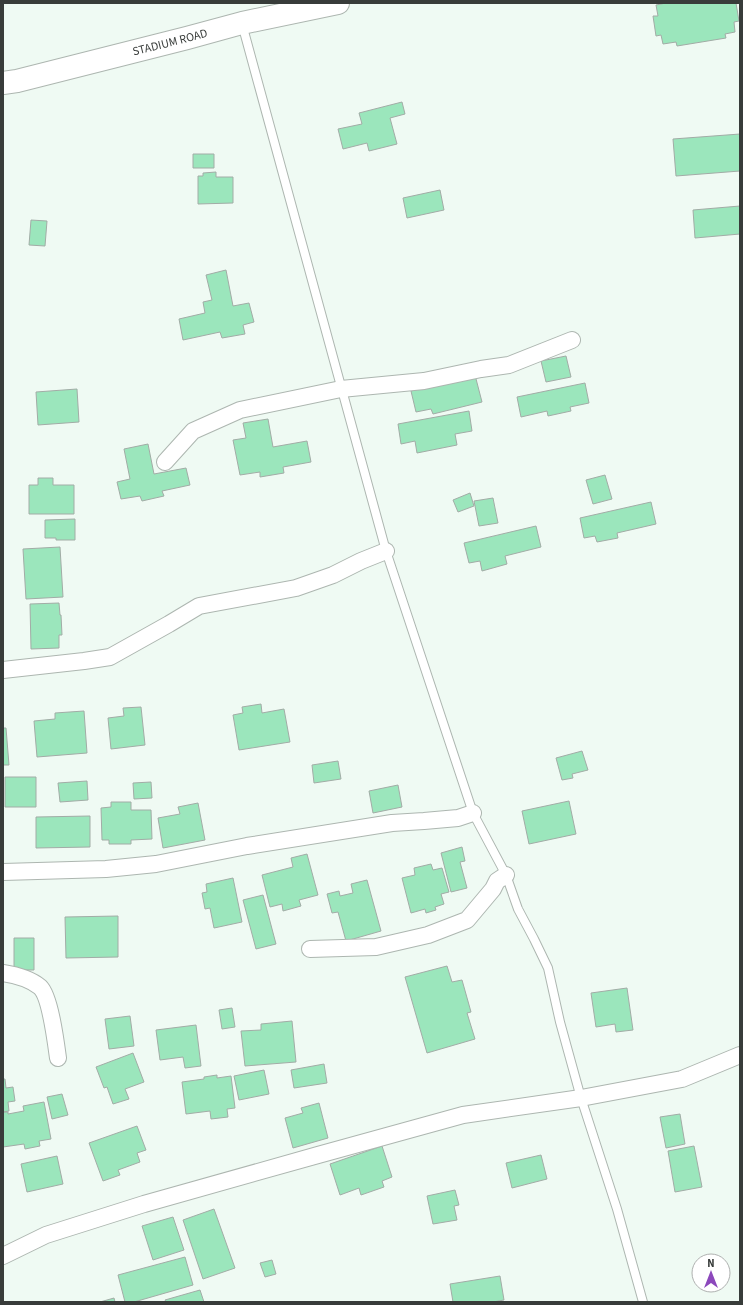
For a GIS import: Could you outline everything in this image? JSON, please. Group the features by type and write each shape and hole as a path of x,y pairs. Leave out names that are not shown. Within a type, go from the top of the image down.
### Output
{"main road":[{"name":"STADIUM ROAD","path":"3,83 17,81 242,23 338,3"}],"street":[{"path":"165,462 193,432 240,410 341,389 424,381 481,369 509,365 572,340"},
{"path":"3,670 110,657 199,606 296,588 333,575 361,561 386,551"},
{"path":"3,872 106,868 156,864 246,846 392,823 458,818 474,813"},
{"path":"310,949 376,947 428,935 466,920 493,889 497,881 506,875"},
{"path":"3,973 22,976 41,988 50,1006 58,1058"},
{"path":"3,1256 46,1235 144,1204 463,1115 581,1098 682,1079 740,1055"}],"lane":[{"path":"242,23 386,551 474,813 506,875 518,909 548,968 560,1022 581,1098 618,1209 643,1302"}],"building":[{"path":"666,3 736,3 739,21 734,22 735,32 725,34 726,38 677,46 676,42 663,44 661,35 656,36 653,16 658,16 656,5"},
{"path":"402,102 405,114 390,118 397,144 369,151 367,143 343,149 338,129 362,124 359,113"},
{"path":"740,134 740,171 676,176 673,139"},
{"path":"193,154 214,154 214,168 193,168"},
{"path":"216,172 216,177 233,177 233,203 198,204 198,176 203,176 203,173"},
{"path":"440,190 444,210 407,218 403,198"},
{"path":"740,206 740,234 695,238 693,210"},
{"path":"31,220 47,221 45,246 29,245"},
{"path":"226,270 233,306 249,303 254,322 243,325 245,334 222,338 220,332 183,340 179,319 205,313 203,302 212,300 206,275"},
{"path":"566,356 571,377 546,382 541,361"},
{"path":"475,375 482,402 433,414 431,409 416,412 411,391"},
{"path":"585,383 589,403 570,407 571,411 548,416 547,411 521,417 517,397"},
{"path":"77,389 79,422 38,425 36,392"},
{"path":"469,411 472,431 455,434 457,445 417,453 415,441 401,444 398,424"},
{"path":"268,419 273,447 307,441 311,462 283,467 284,473 260,477 260,472 240,475 233,440 246,438 243,423"},
{"path":"148,444 154,474 186,468 190,485 162,491 164,496 142,501 140,496 121,499 117,482 130,479 124,449"},
{"path":"605,475 612,499 593,504 586,480"},
{"path":"38,478 53,478 53,485 74,485 74,514 29,514 29,485 38,485"},
{"path":"470,493 474,506 458,512 453,500"},
{"path":"493,498 498,523 479,526 474,501"},
{"path":"651,502 656,524 617,533 618,538 597,542 595,536 584,538 580,518"},
{"path":"75,519 75,540 56,540 56,538 45,538 45,520"},
{"path":"536,526 541,547 505,556 507,564 482,571 480,561 469,563 464,543"},
{"path":"60,547 63,597 26,599 23,549"},
{"path":"59,603 62,635 59,635 59,648 31,649 30,604"},
{"path":"261,704 262,713 284,709 290,742 239,750 233,715 243,713 242,707"},
{"path":"141,707 145,745 111,749 108,718 124,716 123,708"},
{"path":"84,711 87,753 37,757 34,721 55,719 55,713"},
{"path":"3,728 6,728 9,765 3,765"},
{"path":"582,751 588,770 572,774 573,778 562,780 556,758"},
{"path":"338,761 341,779 314,783 312,765"},
{"path":"5,777 36,777 36,807 5,807"},
{"path":"87,781 88,800 60,802 58,783"},
{"path":"151,782 152,798 134,799 133,783"},
{"path":"398,785 402,807 373,813 369,791"},
{"path":"569,801 576,834 529,844 522,811"},
{"path":"111,802 131,802 131,810 151,810 152,839 131,840 131,844 109,844 109,840 102,840 101,808 111,807"},
{"path":"198,803 205,840 163,848 158,818 180,814 178,807"},
{"path":"90,816 90,847 36,848 36,817"},
{"path":"462,847 465,861 460,862 467,888 451,892 441,853"},
{"path":"307,854 318,895 299,900 301,906 283,911 282,904 270,907 262,875 293,867 291,858"},
{"path":"431,864 433,870 442,868 449,892 441,894 444,904 435,907 436,910 426,913 425,909 411,913 402,878 415,875 414,868"},
{"path":"233,878 242,922 214,928 210,908 205,909 202,893 207,892 206,884"},
{"path":"367,880 381,931 346,941 338,912 332,913 327,894 339,891 340,896 353,893 351,884"},
{"path":"263,895 276,944 256,949 243,900"},
{"path":"118,916 118,957 66,958 65,917"},
{"path":"14,938 34,938 34,970 14,970"},
{"path":"447,966 452,982 462,980 471,1012 467,1013 475,1039 427,1053 405,977"},
{"path":"627,988 633,1030 616,1032 615,1024 596,1027 591,993"},
{"path":"232,1008 235,1027 222,1029 219,1010"},
{"path":"130,1016 134,1046 109,1049 105,1019"},
{"path":"292,1021 296,1062 245,1066 241,1031 261,1030 261,1024"},
{"path":"196,1025 201,1066 185,1068 183,1057 160,1060 156,1030"},
{"path":"133,1053 144,1082 125,1089 129,1099 113,1104 107,1087 104,1088 96,1067"},
{"path":"324,1064 327,1083 294,1088 291,1070"},
{"path":"264,1070 269,1094 239,1100 234,1076"},
{"path":"217,1075 217,1078 231,1076 235,1108 227,1109 228,1117 211,1119 210,1111 186,1114 182,1082 204,1079 204,1077"},
{"path":"3,1079 5,1079 6,1088 13,1087 15,1101 8,1102 9,1111 3,1112"},
{"path":"62,1094 68,1115 52,1119 47,1097"},
{"path":"44,1102 51,1139 39,1141 40,1146 25,1149 24,1144 3,1147 3,1112 8,1112 8,1114 24,1111 23,1106"},
{"path":"319,1103 328,1138 293,1148 285,1118 303,1113 301,1108"},
{"path":"680,1114 685,1144 666,1148 660,1117"},
{"path":"137,1126 146,1150 137,1153 140,1162 118,1170 120,1175 103,1181 89,1143"},
{"path":"382,1146 392,1177 382,1181 384,1187 361,1195 359,1188 340,1195 330,1164"},
{"path":"694,1146 702,1187 675,1192 668,1151"},
{"path":"541,1155 547,1179 512,1188 506,1163"},
{"path":"57,1156 63,1184 27,1192 21,1164"},
{"path":"455,1190 459,1205 454,1206 457,1220 433,1224 427,1196"},
{"path":"214,1209 235,1268 203,1279 183,1220"},
{"path":"173,1217 184,1250 153,1260 142,1226"},
{"path":"185,1257 193,1285 134,1302 125,1302 118,1275"},
{"path":"272,1260 276,1274 265,1277 260,1263"},
{"path":"500,1276 504,1300 493,1302 453,1302 450,1284"},
{"path":"200,1290 204,1302 166,1302 165,1300"},
{"path":"114,1298 115,1302 100,1302"}]}
